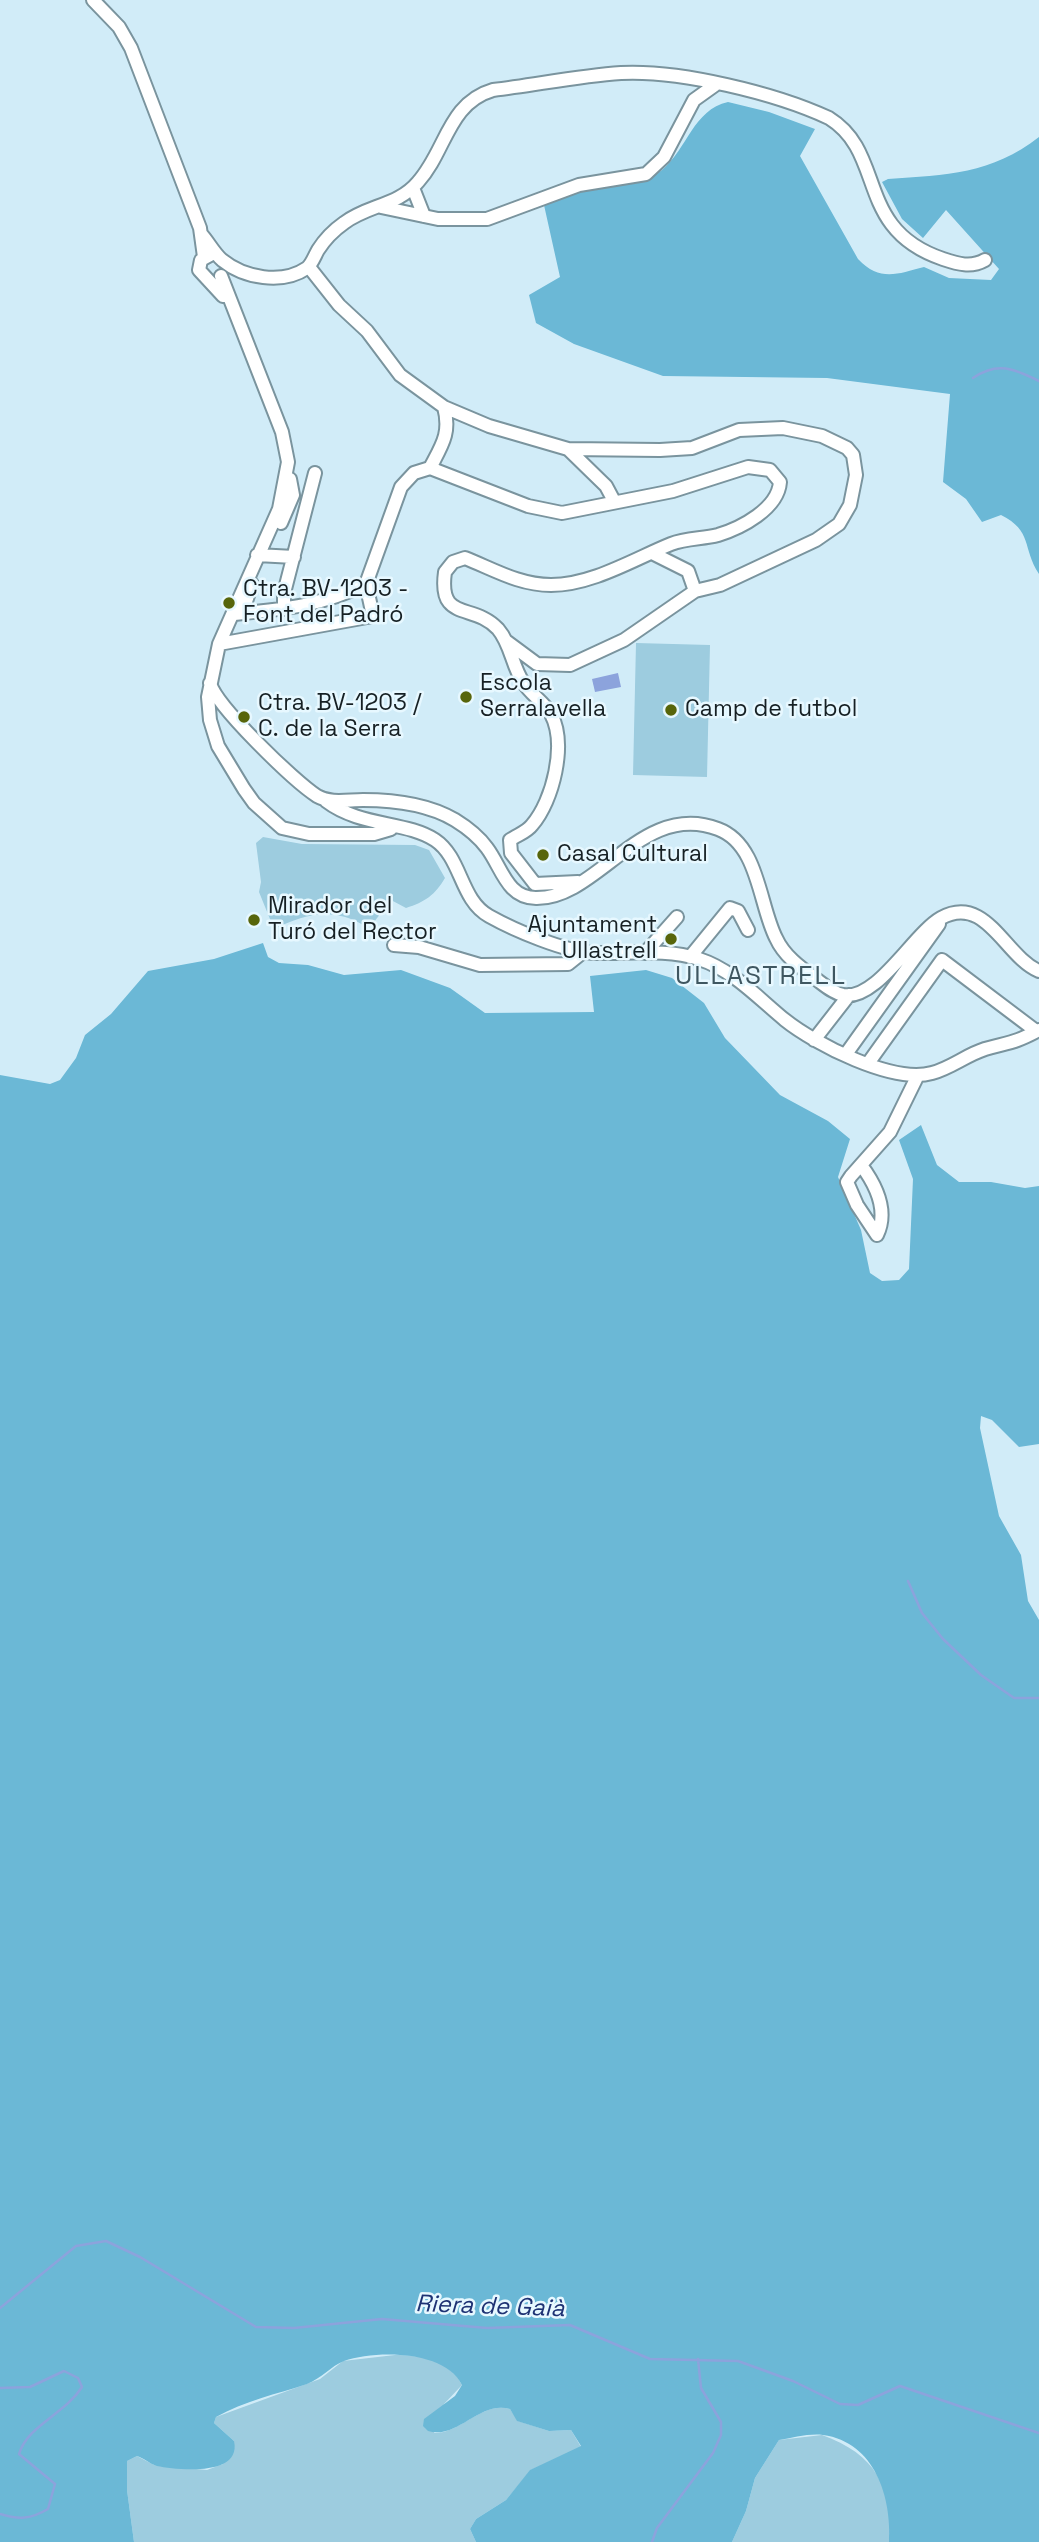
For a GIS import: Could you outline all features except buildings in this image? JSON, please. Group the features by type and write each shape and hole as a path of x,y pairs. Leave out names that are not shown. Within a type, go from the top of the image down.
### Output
{"street":[{"path":"93,0 119,27 131,48 202,235 282,432 287,449 288,474 293,482 293,495 219,644 210,683 210,720 218,746 254,803 282,828 309,834 358,835 384,833 395,828"},
{"path":"216,267 274,278 309,267 327,238 343,223 381,207 413,188 462,108 483,93 623,73 681,78 767,96 834,121 853,143 886,218 897,234 922,251 958,264 977,264 985,260"},
{"path":"681,78 694,100"},
{"path":"381,207 438,219 487,219 579,185 646,174 664,157 694,100 715,85"},
{"path":"413,188 424,216"},
{"path":"219,644 373,616 366,584 401,487 414,473 429,468 528,506 555,513 673,491 748,467 764,467 777,478 779,488 775,499 746,522 719,534 675,543 582,580 552,585 519,580 458,558 445,572 447,603 487,618 506,641 537,664 570,665 624,640 695,592 720,585 797,549 839,524 850,505 855,487 856,466 851,452 822,436 783,428 739,430 680,450 568,449 489,426 444,407 400,375 367,331 339,305 309,267"},
{"path":"429,468 448,431 444,407"},
{"path":"568,449 606,486 614,501"},
{"path":"284,609 284,593 315,473"},
{"path":"652,553 688,571 695,592"},
{"path":"262,555 294,557"},
{"path":"236,614 284,609 335,599 366,584"},
{"path":"506,641 522,682 550,713 557,740 552,785 530,828 510,840 511,853 535,884 578,882"},
{"path":"210,683 218,699 305,787 341,811 423,834 442,847 481,910 524,931 583,952 690,957 735,978 814,1040 869,1062 918,1075 942,1069 986,1049 1018,1042 1038,1029 942,960 869,1062"},
{"path":"325,801 387,801 416,805 447,815 481,842 511,889 524,896 550,896 578,882 657,832 698,825 720,830 732,837 749,861 772,929 783,949 801,969 822,984 835,992 849,995"},
{"path":"690,957 730,908 738,911 748,929"},
{"path":"814,1040 849,995 872,985 920,933 944,917 959,912 976,916 999,933 1022,960 1039,971"},
{"path":"645,953 677,916"},
{"path":"846,1054 944,917"},
{"path":"394,945 419,947 480,965 568,964 583,952"},
{"path":"861,1165 879,1196 881,1218 877,1235 853,1197 848,1182 861,1165 890,1132 918,1075"}],"shaded area":[{"path":"728,102 769,112 815,129 800,156 858,259 874,271 889,274 924,267 949,278 991,280 999,269 946,210 923,238 902,219 882,182 888,179 949,174 986,165 1004,159 1039,137 1039,574 1018,527 1001,515 982,522 966,499 943,482 950,394 827,378 663,376 574,344 536,323 529,295 560,277 544,205 569,194 653,176 671,161 707,113"},
{"name":"Camp de futbol","path":"636,643 710,645 707,777 633,775"},
{"path":"618,673 621,687 595,692 592,679"},
{"path":"263,837 302,844 415,845 429,850 445,878 433,893 413,906 406,908 391,900 374,922 363,925 352,919 330,914 308,916 274,929 259,892 261,882 256,843"},
{"path":"263,943 268,957 279,963 308,965 344,975 401,970 450,988 485,1013 594,1012 590,976 646,970 672,978 704,1003 725,1038 780,1095 828,1121 850,1139 838,1177 861,1230 870,1273 882,1281 899,1280 909,1269 913,1179 899,1140 921,1125 937,1165 959,1182 991,1182 1025,1188 1039,1186 1039,1444 1019,1447 992,1420 981,1416 980,1428 999,1516 1021,1555 1028,1601 1039,1620 1039,2542 889,2542 883,2491 868,2460 856,2448 841,2440 823,2435 807,2435 779,2440 755,2478 746,2511 732,2542 476,2542 470,2529 476,2519 506,2500 530,2470 581,2446 571,2430 549,2431 517,2421 510,2409 489,2410 449,2430 428,2431 423,2426 424,2419 455,2396 462,2385 453,2373 426,2359 374,2355 344,2361 307,2384 249,2402 216,2417 214,2423 234,2441 234,2453 228,2461 218,2466 166,2468 137,2456 127,2461 127,2490 134,2542 0,2542 0,1075 50,1084 60,1080 76,1058 85,1035 111,1014 148,971 214,959"},
{"path":"395,2355 424,2358 442,2365 457,2377 462,2385 444,2404 434,2433 453,2429 481,2413 500,2408 510,2409 518,2421 549,2431 571,2430 581,2447 531,2470 506,2500 476,2519 470,2529 476,2542 134,2542 127,2490 127,2461 137,2456 154,2465 207,2470 223,2464 234,2441 214,2423 216,2417 320,2379 343,2361"},
{"path":"822,2435 855,2452 868,2462 877,2475 888,2504 889,2542 732,2542 746,2511 755,2478 779,2440"}],"waterway":[{"path":"973,378 998,368 1022,373 1039,381"},
{"path":"908,1581 922,1613 943,1639 981,1675 1014,1698 1039,1698"},
{"name":"Riera de Gaià","path":"0,2308 76,2246 106,2241 140,2257 256,2327 294,2328 382,2319 487,2328 570,2325 650,2359 738,2361 793,2381 840,2404 858,2405 900,2386 1039,2433"},
{"path":"652,2542 657,2528 713,2453 721,2435 721,2422 701,2388 698,2359"},
{"path":"0,2388 30,2387 64,2371 78,2378 82,2387 66,2405 30,2435 19,2454 55,2484 48,2509 25,2518 0,2514"}],"place":[{"name":"Ctra. BV-1203 - Font del Padró","path":"229,603"},
{"name":"Escola Serralavella","path":"466,697"},
{"name":"Camp de futbol","path":"671,710"},
{"name":"Ctra. BV-1203 / C. de la Serra","path":"244,717"},
{"name":"Casal Cultural","path":"543,855"},
{"name":"Mirador del Turó del Rector","path":"254,920"},
{"name":"Ajuntament Ullastrell","path":"671,939"}],"district":[{"name":"ULLASTRELL","path":"761,977"}]}
